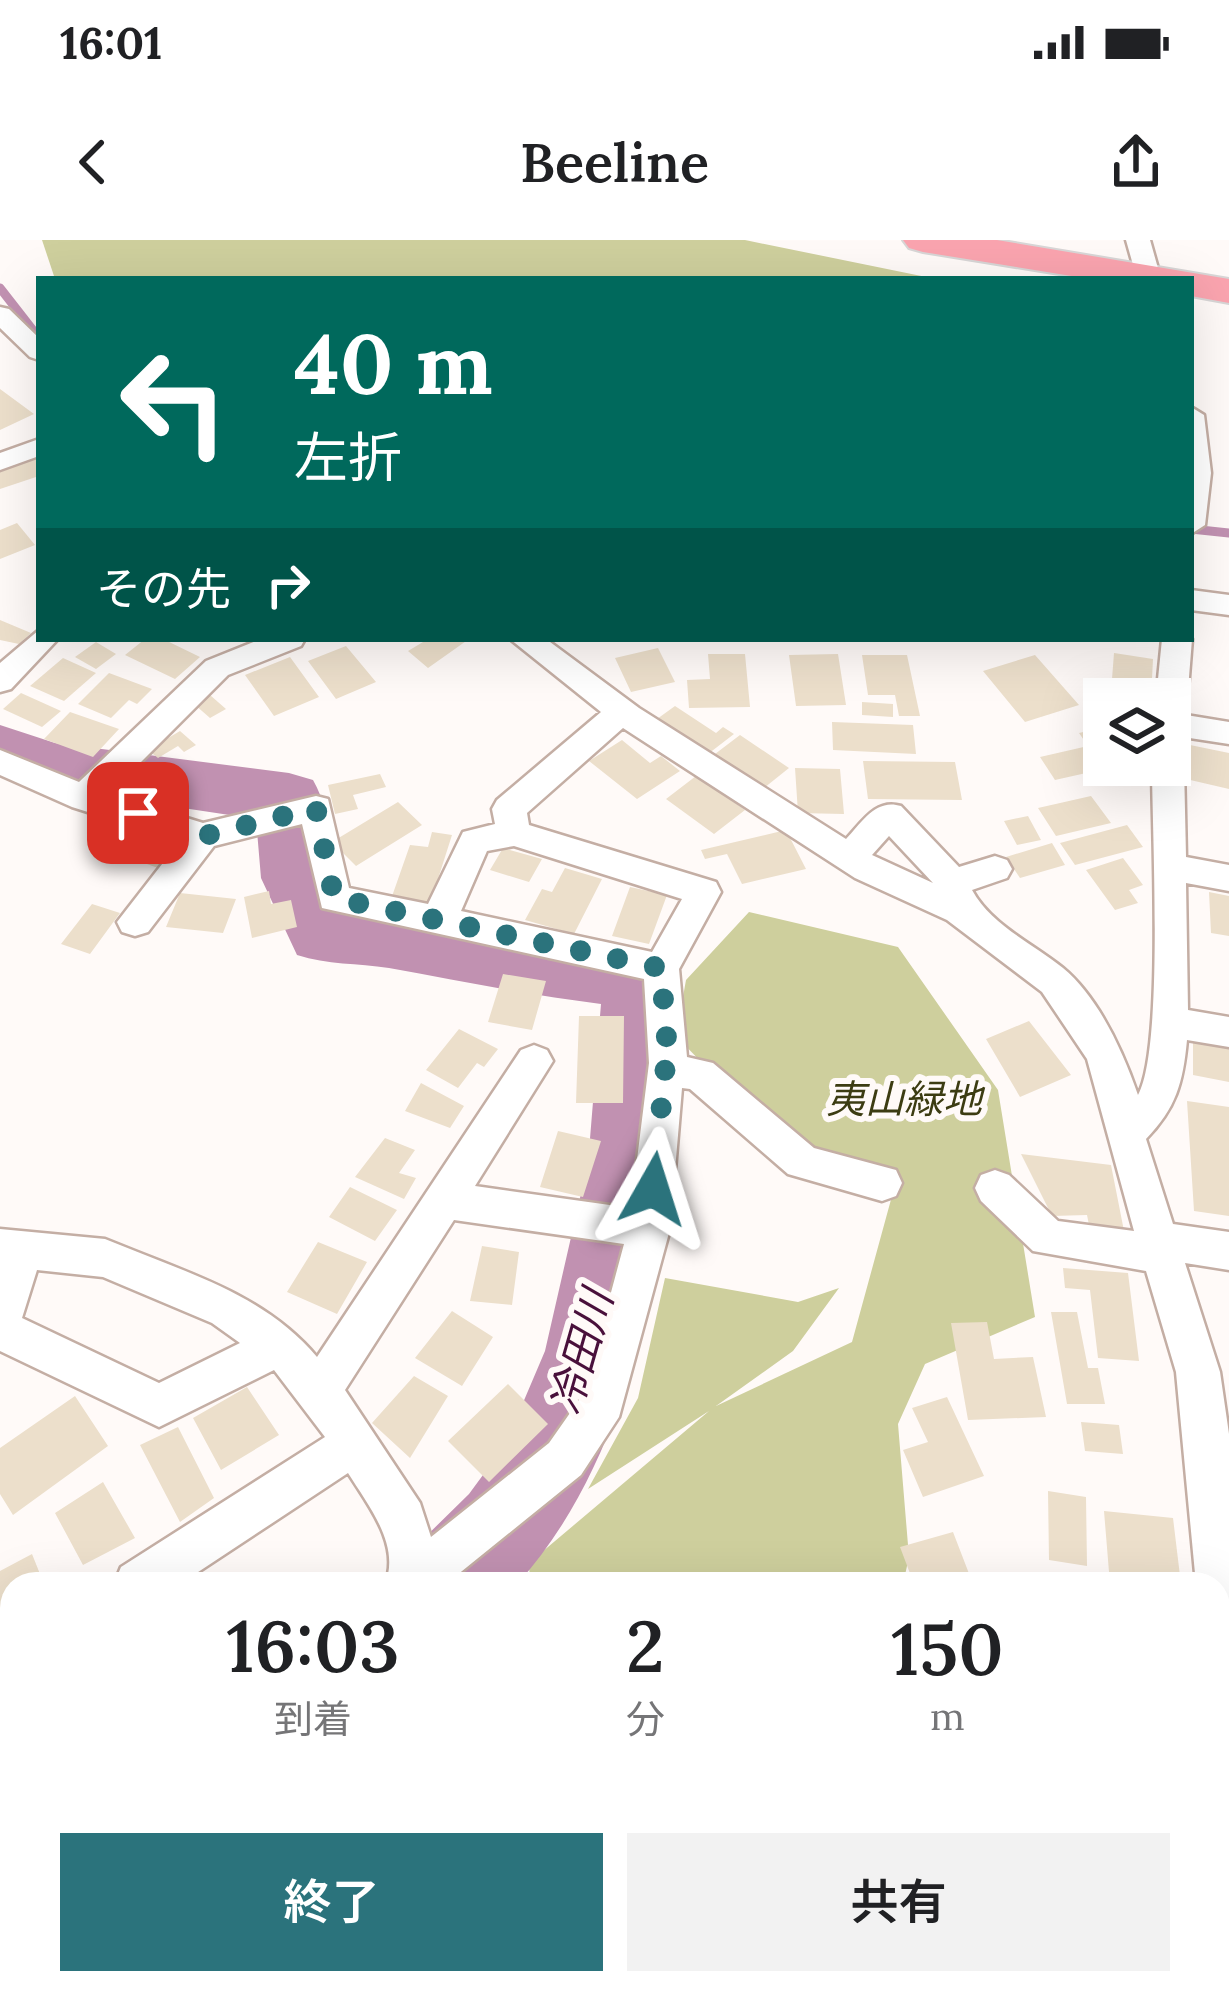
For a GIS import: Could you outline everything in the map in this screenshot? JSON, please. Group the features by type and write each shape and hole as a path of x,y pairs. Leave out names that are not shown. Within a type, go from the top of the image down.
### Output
{"highway":[{"path":"923,240 1150,268"},
{"path":"1194,285 1229,291"}],"street":[{"path":"0,314 36,349"},
{"path":"0,462 36,448"},
{"path":"1194,459 1194,503"},
{"path":"1196,489 1229,491"},
{"path":"1194,600 1229,605"},
{"path":"0,681 41,642"},
{"path":"84,797 217,668 282,642"},
{"path":"529,642 622,711 849,857 970,919 1055,982 1104,1054 1198,1372 1218,1572"},
{"path":"1174,678 1178,642"},
{"path":"514,833 509,809 622,711"},
{"path":"1191,727 1229,733"},
{"path":"0,762 84,797 203,836 316,808 334,898 661,968"},
{"path":"1125,1135 1156,1102 1164,1082 1170,1022 1168,786"},
{"path":"849,857 889,814 951,884 970,919"},
{"path":"439,920 475,842 514,833 704,892 661,968 669,1070"},
{"path":"135,922 203,836"},
{"path":"1169,867 1229,878"},
{"path":"951,884 995,868"},
{"path":"1170,1022 1229,1031"},
{"path":"319,1392 534,1060"},
{"path":"426,1572 565,1459 603,1402 649,1228 665,1070 699,1074 802,1162 883,1183"},
{"path":"995,1188 1048,1238 1229,1251"},
{"path":"443,1200 649,1228"},
{"path":"280,1345 159,1406 0,1325 12,1249 105,1258 227,1309 280,1345 319,1392 404,1520 412,1572"},
{"path":"157,1572 355,1444"}],"green space":[{"path":"42,240 745,240 921,276 54,276"},
{"name":"夷山緑地","path":"749,912 898,947 998,1090 1035,1317 925,1364 898,1424 909,1557 906,1572 529,1572 529,1563 709,1411 588,1489 638,1398 665,1278 798,1302 839,1288 793,1351 716,1406 852,1342 898,1174 807,1150 706,1067 676,1036 686,980"}],"building":[{"path":"0,389 34,414 0,430"},
{"path":"36,455 36,477 0,489 0,468"},
{"path":"17,523 35,545 0,559 0,530"},
{"path":"0,620 31,633 19,644 0,640"},
{"path":"96,642 116,654 96,669 75,657"},
{"path":"141,642 169,642 200,657 175,679 125,655"},
{"path":"423,642 465,642 428,668 408,651"},
{"path":"346,646 376,682 336,699 308,661"},
{"path":"658,648 675,682 631,692 615,658"},
{"path":"1114,653 1153,659 1152,678 1112,678"},
{"path":"708,654 745,654 750,707 689,708 687,680 710,679"},
{"path":"838,654 846,705 796,706 789,655"},
{"path":"862,655 907,655 920,716 899,716 895,695 868,695"},
{"path":"1035,655 1079,705 1025,722 983,671"},
{"path":"290,657 319,697 274,716 245,675"},
{"path":"63,658 96,673 64,701 30,686"},
{"path":"109,673 152,689 137,704 129,700 111,718 78,704"},
{"path":"21,693 61,711 42,727 3,709"},
{"path":"210,695 226,709 210,718 194,704"},
{"path":"862,702 893,704 893,717 862,715"},
{"path":"675,706 716,733 723,727 734,734 708,754 657,719"},
{"path":"70,712 119,729 93,757 44,739"},
{"path":"832,722 913,725 916,754 833,750"},
{"path":"180,731 196,745 184,752 178,746 158,758 148,750"},
{"path":"740,735 789,768 764,788 715,754"},
{"path":"622,740 650,763 661,756 680,771 637,799 589,761"},
{"path":"1191,745 1229,753 1229,789 1191,780"},
{"path":"1083,747 1083,774 1055,780 1040,757"},
{"path":"863,761 955,762 962,800 868,799"},
{"path":"795,768 840,769 844,814 798,813"},
{"path":"380,774 386,787 353,795 358,809 335,814 328,785"},
{"path":"696,776 745,810 714,834 666,799"},
{"path":"1091,796 1111,823 1056,836 1038,808"},
{"path":"398,802 422,825 356,866 332,842"},
{"path":"1028,816 1041,840 1017,845 1004,821"},
{"path":"1127,825 1143,847 1075,865 1060,843"},
{"path":"786,830 806,869 742,884 727,854 705,859 701,850"},
{"path":"141,831 177,844 158,868 122,855"},
{"path":"432,832 452,835 429,907 390,902 410,845 428,847"},
{"path":"1052,843 1065,865 1020,878 1006,857"},
{"path":"503,848 542,859 529,882 490,870"},
{"path":"1123,858 1143,885 1129,890 1138,903 1115,910 1086,870"},
{"path":"565,868 602,879 574,934 525,920 542,889 552,892"},
{"path":"630,887 667,895 649,944 612,936"},
{"path":"269,891 271,904 291,900 297,927 252,938 244,897"},
{"path":"1209,892 1229,896 1229,936 1211,933"},
{"path":"180,893 236,899 223,933 166,927"},
{"path":"92,904 120,913 90,954 61,944"},
{"path":"503,974 546,981 532,1030 488,1022"},
{"path":"579,1016 624,1016 623,1103 576,1103"},
{"path":"1029,1021 1071,1075 1020,1097 986,1039"},
{"path":"459,1029 498,1049 484,1067 477,1063 458,1088 426,1070"},
{"path":"1193,1037 1229,1044 1229,1082 1193,1075"},
{"path":"421,1083 464,1106 450,1128 405,1111"},
{"path":"1187,1101 1229,1107 1229,1216 1194,1211"},
{"path":"558,1131 601,1141 583,1197 540,1187"},
{"path":"385,1138 415,1150 399,1173 416,1178 404,1199 355,1177"},
{"path":"1021,1154 1111,1165 1124,1231 1090,1230 1087,1215 1052,1216"},
{"path":"350,1187 397,1210 375,1241 329,1217"},
{"path":"318,1242 367,1262 337,1314 287,1292"},
{"path":"482,1246 519,1252 512,1305 470,1301"},
{"path":"1063,1268 1128,1273 1139,1361 1098,1358 1090,1290 1065,1288"},
{"path":"452,1311 493,1337 462,1386 415,1358"},
{"path":"1051,1312 1077,1312 1088,1368 1098,1368 1105,1404 1067,1404"},
{"path":"987,1322 994,1359 1033,1357 1046,1417 968,1420 951,1323"},
{"path":"414,1376 448,1396 410,1458 372,1423"},
{"path":"508,1384 548,1424 489,1482 448,1441"},
{"path":"247,1387 279,1435 221,1470 193,1418"},
{"path":"75,1396 108,1446 13,1515 0,1494 0,1448"},
{"path":"947,1397 984,1476 923,1497 903,1450 928,1442 912,1408"},
{"path":"1081,1422 1119,1425 1123,1454 1085,1451"},
{"path":"178,1427 214,1498 180,1522 140,1445"},
{"path":"103,1482 135,1538 83,1565 55,1513"},
{"path":"1048,1491 1086,1497 1087,1566 1049,1560"},
{"path":"1104,1511 1173,1518 1180,1572 1109,1572"},
{"path":"953,1532 968,1572 909,1572 900,1547"},
{"path":"32,1554 39,1572 0,1572"}],"waterway":[{"path":"0,288 36,334"},
{"path":"1194,529 1229,533"},
{"name":"冷田川","path":"0,749 48,767 289,798 297,878 323,934 384,938 478,958 640,979 629,1163 590,1351 539,1478 503,1528 460,1572"}],"route":[{"path":"138,813 203,836 316,808 334,898 661,968 669,1070 665,1070 653,1189"}]}
